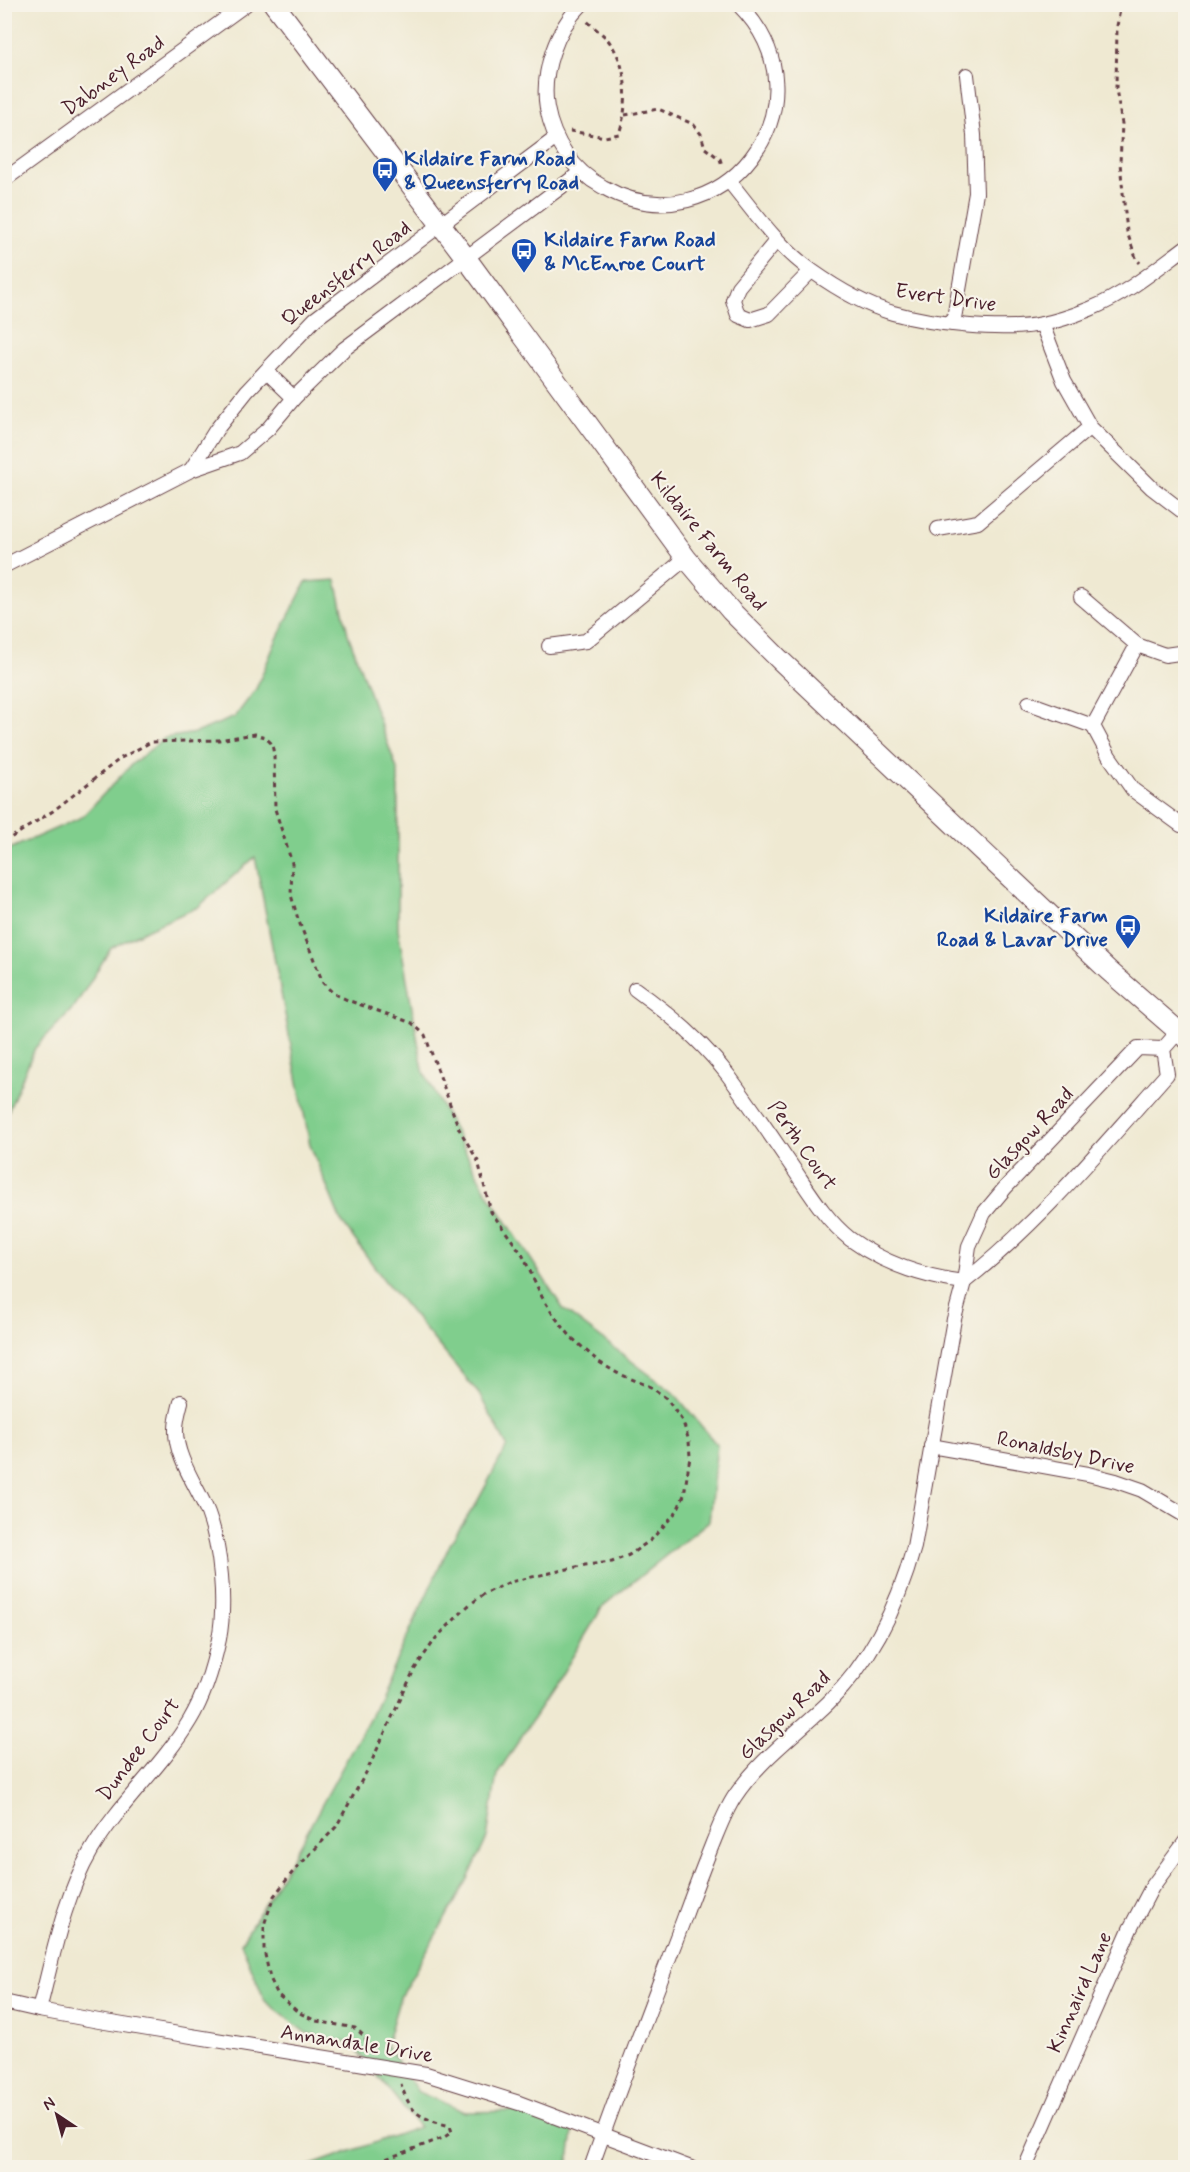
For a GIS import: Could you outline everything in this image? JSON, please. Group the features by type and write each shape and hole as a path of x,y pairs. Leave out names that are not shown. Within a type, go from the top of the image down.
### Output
{"main road":[{"name":"Kildaire Farm Road","path":"274,4 466,258 686,558 731,611 787,668 1109,971 1183,1031"}],"street":[{"name":"Dabney Road","path":"4,180 246,4"},
{"path":"579,7 558,37 550,59 545,97 553,132 581,172 613,193 633,200 653,203 696,197 729,181 754,156 771,121 776,102 777,83 772,59 751,17 738,4"},
{"path":"953,324 976,193 974,135 967,75"},
{"name":"Queensferry Road","path":"191,470 216,430 247,391 315,319 441,225 553,132"},
{"path":"4,566 191,470 240,453 268,429 294,398 344,349 581,172"},
{"name":"Evert Drive","path":"729,181 776,241 811,271 838,288 892,313 953,324 996,327 1042,324 1091,309 1136,285 1185,248"},
{"path":"776,241 738,287 733,300 738,315 750,320 769,314 811,271"},
{"path":"1042,324 1064,381 1090,427 1152,488 1185,514"},
{"path":"266,371 294,398"},
{"path":"938,529 978,522 1090,427"},
{"path":"549,646 586,641 686,558"},
{"path":"1081,597 1137,645 1166,655 1185,652"},
{"path":"1093,726 1137,645"},
{"path":"1029,704 1093,726 1109,756 1133,790 1181,825"},
{"name":"Perth Court","path":"635,989 667,1011 704,1046 727,1074 822,1211 849,1238 869,1252 892,1263 922,1274 964,1282"},
{"path":"964,1282 996,1256 1035,1217 1167,1074 1163,1049 1183,1031"},
{"name":"Glasgow Road","path":"591,2168 700,1875 734,1797 770,1755 844,1687 873,1648 894,1608 914,1547 954,1319 964,1282 969,1246 976,1228 984,1213 1005,1188 1138,1048 1163,1049"},
{"name":"Dundee Court","path":"39,2010 62,1922 90,1853 109,1823 170,1749 190,1720 208,1683 214,1659 219,1636 223,1586 209,1514 177,1439 176,1429 180,1402"},
{"name":"Ronaldsby Drive","path":"931,1446 1116,1481 1142,1491 1185,1516"},
{"name":"Kinnaird Lane","path":"1025,2168 1130,1929 1152,1887 1185,1841"},
{"name":"Annandale Drive","path":"4,2002 39,2010 426,2074 481,2090 691,2168"}],"path":[{"path":"1121,4 1117,26 1116,89 1122,124 1120,163 1127,232 1136,258 1150,274"},
{"path":"553,132 605,137 619,134 625,115 624,75 619,59 607,40 579,7"},
{"path":"625,115 658,109 693,124 701,134 705,148 720,159 729,181"},
{"path":"4,842 53,811 121,758 151,742 219,740 255,734 265,737 272,744 276,809 292,863 291,895 323,984 342,998 412,1023 425,1035 459,1129 478,1161 491,1212 522,1254 542,1297 554,1316 572,1338 599,1362 636,1382 651,1387 666,1398 683,1422 689,1441 689,1467 684,1495 677,1511 651,1540 612,1562 585,1565 510,1582 484,1594 468,1606 436,1638 414,1670 368,1769 336,1827 292,1873 274,1896 264,1925 264,1950 270,1977 278,1995 298,2012 316,2021 355,2028 369,2043 374,2056"},
{"path":"362,2168 443,2139 452,2132 450,2126 430,2121 411,2110 400,2082"}],"green space":[{"path":"336,580 348,634 398,772 398,929 423,1070 484,1187 564,1310 675,1394 717,1445 709,1521 603,1606 497,1774 487,1838 467,1881 400,1997 386,2045 418,2092 465,2112 519,2111 573,2132 568,2167 306,2167 419,2127 352,2044 306,2033 265,2001 241,1943 298,1848 371,1715 451,1542 477,1502 507,1446 479,1394 384,1280 341,1221 310,1145 255,857 198,907 111,948 75,1006 35,1048 5,1119 5,851 82,817 132,764 165,738 195,733 235,717 256,689 276,641 306,582"}],"place":[{"name":"Kildaire Farm Road & Queensferry Road","path":"385,193"},
{"name":"Kildaire Farm Road & McEnroe Court","path":"524,274"},
{"name":"Kildaire Farm Road & Lavar Drive","path":"1128,950"}]}
